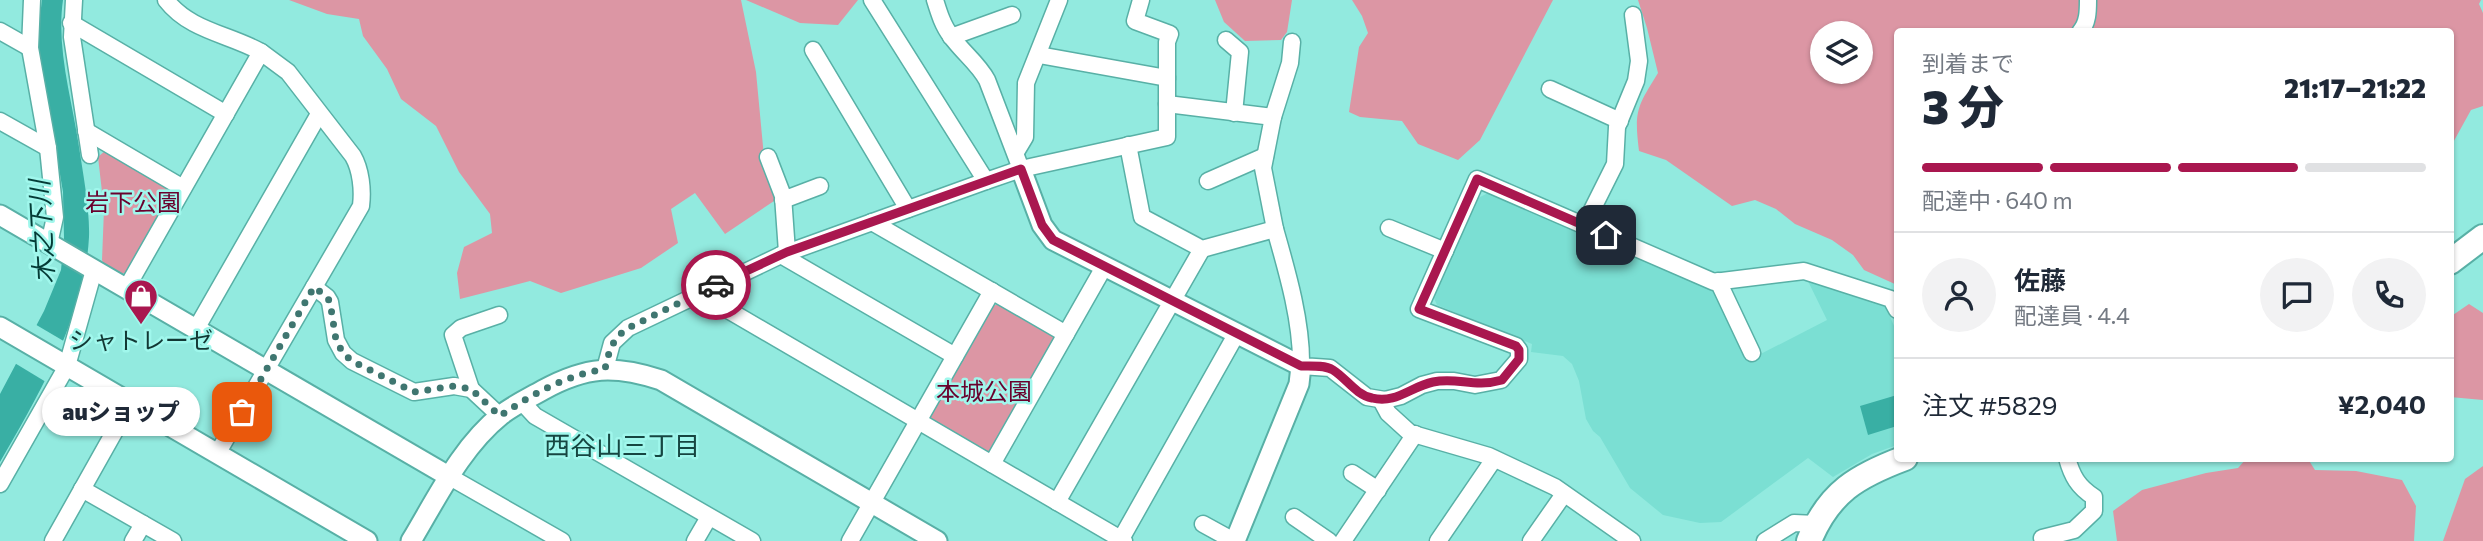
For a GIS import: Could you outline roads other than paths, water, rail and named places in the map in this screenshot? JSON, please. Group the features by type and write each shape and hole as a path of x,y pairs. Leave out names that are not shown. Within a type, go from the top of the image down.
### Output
{"main road":[{"path":"2454,259 2483,237"},
{"path":"1812,533 1828,504 1846,486 1894,462"}],"street":[{"path":"32,0 30,48 48,148 55,217 53,246"},
{"path":"74,0 71,23 90,155"},
{"path":"166,0 188,21 201,29 244,43 288,72 358,164 362,195 361,206 217,454"},
{"path":"872,0 986,181"},
{"path":"935,0 942,22 951,37 982,71 1049,238 1301,366 1330,368 1367,397 1381,400 1401,396 1422,385 1437,382 1454,381 1475,385 1502,380 1519,359 1516,346 1419,309 1477,179 1714,282 1804,271 1894,302"},
{"path":"1019,161 1025,137 1026,83 1059,0"},
{"path":"605,369 612,343 628,328 784,254 986,181 1019,161 1128,145 1167,136 1167,42 1170,34 1135,21 1141,0"},
{"path":"2083,28 2088,14 2088,0"},
{"path":"951,37 1012,15"},
{"path":"1584,226 1615,164 1617,127 1636,81 1639,61 1633,15"},
{"path":"71,23 226,114"},
{"path":"0,30 30,48"},
{"path":"1226,40 1240,52 1234,113"},
{"path":"1203,524 1235,541 1298,384 1301,351 1297,324 1263,168 1273,117 1290,63 1292,42"},
{"path":"813,50 908,209"},
{"path":"125,289 261,52"},
{"path":"1039,55 1167,78"},
{"path":"1550,89 1620,121"},
{"path":"1167,104 1273,117"},
{"path":"196,329 319,114"},
{"path":"0,121 48,148"},
{"path":"86,131 184,188"},
{"path":"1128,145 1142,217 1202,249 1275,229"},
{"path":"1208,181 1265,156"},
{"path":"768,157 783,200 784,254"},
{"path":"783,200 820,186"},
{"path":"0,215 562,541"},
{"path":"872,222 1066,334"},
{"path":"1390,228 1445,251"},
{"path":"1057,502 1202,249"},
{"path":"784,254 955,356"},
{"path":"992,464 1104,267"},
{"path":"0,484 64,364 91,268"},
{"path":"1718,281 1752,353"},
{"path":"314,287 330,302 336,340 343,353 352,361 414,392 454,386 471,389"},
{"path":"850,541 992,291"},
{"path":"699,293 1123,540 1237,333"},
{"path":"499,314 461,328 453,335 471,389 500,416"},
{"path":"0,327 367,541"},
{"path":"411,541 450,477 481,435 500,416 558,382 605,369 635,372 661,380 937,541"},
{"path":"1381,400 1395,421 1415,434 1494,459 1564,494 1629,541"},
{"path":"522,402 534,415 751,541"},
{"path":"53,541 130,404"},
{"path":"1343,541 1415,434"},
{"path":"1438,541 1494,459"},
{"path":"2043,541 2042,538 2074,530 2094,511 2094,497 2080,488 2068,462"},
{"path":"1353,473 1378,490"},
{"path":"82,489 173,541"},
{"path":"1531,541 1564,494"},
{"path":"695,541 709,517"},
{"path":"1294,517 1329,541"},
{"path":"1765,541 1794,523 1812,533"},
{"path":"133,541 143,524"}],"water":[{"path":"42,0 63,0 63,55 84,180 89,237 79,296 58,354 0,462 0,394 44,311 61,270 64,238 63,192 37,39"},
{"path":"1894,396 1894,427 1868,435 1860,406"}],"place":[{"name":"シャトレーゼ","path":"141,326"},
{"name":"auショップ","path":"242,412"}],"district":[{"name":"西谷山三丁目","path":"622,446"}],"park label":[{"name":"岩下公園","path":"133,203"},
{"name":"本城公園","path":"984,392"}],"water label":[{"name":"木之下川","path":"42,232"}]}
